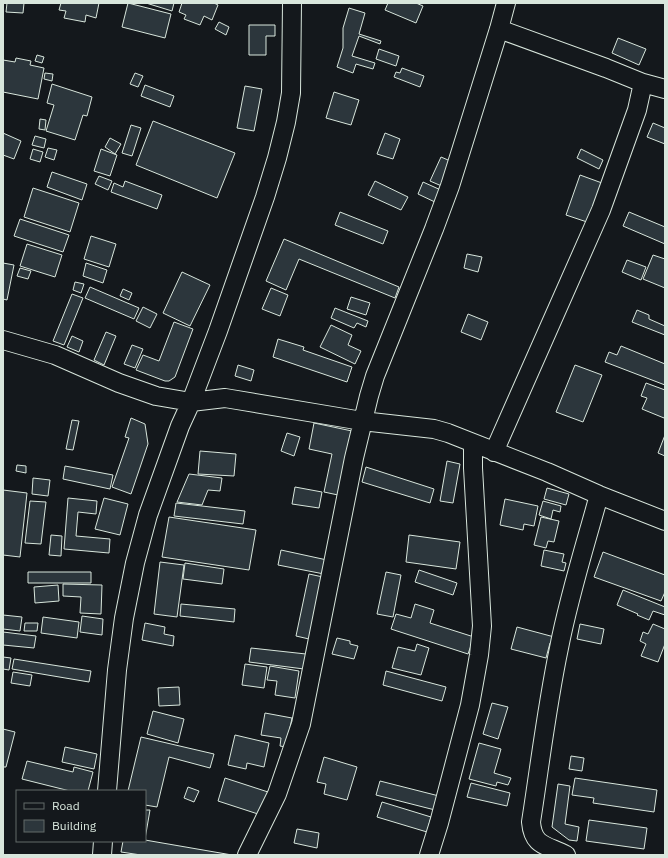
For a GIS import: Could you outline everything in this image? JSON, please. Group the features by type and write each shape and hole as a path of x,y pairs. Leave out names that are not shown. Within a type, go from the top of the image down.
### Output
{"street":[{"path":"107,790 117,670 124,618 135,563 148,515 180,426 191,402 218,331 265,197 286,122 291,92 292,3"},
{"path":"247,855 277,794 301,724 354,458 375,376 450,186 506,3"},
{"path":"499,29 644,83 665,89"},
{"path":"494,452 601,210 637,110 644,83"},
{"path":"3,340 55,355 119,383 156,396 191,402 225,398 362,422 434,429 547,472 599,495 665,521"},
{"path":"429,855 439,823 470,705 479,655 482,626 473,468 473,443"},
{"path":"566,855 538,842 534,837 531,822 559,648 567,610 599,495"},
{"path":"102,855 103,842"}],"building":[{"path":"7,3 24,3 23,13 6,12"},
{"path":"61,3 99,3 96,18 86,15 85,22 64,18 66,11 59,10"},
{"path":"128,3 171,14 165,38 122,27"},
{"path":"146,3 174,3 172,11"},
{"path":"182,3 214,3 218,5 212,20 204,16 200,25 184,19 186,15 179,12"},
{"path":"388,3 416,3 423,6 416,23 385,10"},
{"path":"349,8 365,13 359,34 381,41 380,44 359,36 352,56 375,63 373,69 356,64 353,73 337,67 343,48 343,28"},
{"path":"219,22 229,27 226,35 215,29"},
{"path":"249,25 275,25 275,36 266,36 266,55 249,55"},
{"path":"618,38 646,49 639,65 612,53"},
{"path":"379,49 399,56 396,66 376,59"},
{"path":"37,55 44,57 42,63 35,61"},
{"path":"16,58 31,61 30,65 44,68 38,99 3,92 3,60 15,62"},
{"path":"402,68 424,76 420,87 394,77 396,72 400,73"},
{"path":"45,73 53,74 52,81 44,79"},
{"path":"135,73 143,76 138,87 130,84"},
{"path":"52,84 92,97 87,116 83,115 75,140 46,131 54,105 47,103"},
{"path":"145,85 174,96 170,107 141,96"},
{"path":"245,86 262,89 254,131 237,128"},
{"path":"334,92 359,100 351,125 326,118"},
{"path":"40,119 46,120 45,130 39,129"},
{"path":"153,121 235,153 217,198 136,165"},
{"path":"653,123 665,128 665,144 647,137"},
{"path":"131,125 141,128 132,156 122,153"},
{"path":"3,133 21,141 14,159 3,155"},
{"path":"385,133 400,139 393,159 377,154"},
{"path":"35,136 46,139 44,148 32,145"},
{"path":"110,138 121,144 115,154 105,147"},
{"path":"48,148 57,150 54,160 45,157"},
{"path":"33,149 43,152 40,162 30,159"},
{"path":"101,149 117,155 110,176 94,171"},
{"path":"581,149 603,160 599,169 577,158"},
{"path":"441,157 455,163 444,187 430,181"},
{"path":"52,172 87,184 82,200 47,187"},
{"path":"580,175 602,183 587,222 566,215"},
{"path":"99,176 112,181 108,190 95,184"},
{"path":"125,181 162,195 157,209 111,192 114,183 123,187"},
{"path":"375,181 408,197 401,210 368,195"},
{"path":"423,182 443,191 437,203 418,194"},
{"path":"33,188 79,203 70,232 24,217"},
{"path":"340,212 388,231 383,244 335,225"},
{"path":"629,212 665,227 665,244 623,226"},
{"path":"20,219 69,235 63,252 14,236"},
{"path":"91,236 116,244 109,267 84,259"},
{"path":"284,239 399,287 395,298 299,259 286,290 266,281"},
{"path":"27,244 62,255 55,277 20,266"},
{"path":"467,254 482,257 478,272 464,268"},
{"path":"653,255 665,259 665,288 643,279"},
{"path":"627,260 646,267 641,280 622,272"},
{"path":"3,263 14,265 7,300 3,299"},
{"path":"86,263 107,270 103,283 83,276"},
{"path":"20,268 31,271 28,279 17,276"},
{"path":"182,272 210,285 190,326 163,313"},
{"path":"75,282 84,284 81,293 73,290"},
{"path":"90,287 139,308 134,319 85,298"},
{"path":"271,288 288,295 280,316 262,309"},
{"path":"123,289 132,293 129,300 120,296"},
{"path":"72,294 83,298 64,345 53,341"},
{"path":"351,297 370,303 366,315 347,309"},
{"path":"143,307 157,314 150,328 136,321"},
{"path":"335,308 368,321 366,327 357,323 354,328 331,318"},
{"path":"637,310 649,315 649,319 665,326 665,335 632,322"},
{"path":"468,314 488,322 481,340 461,332"},
{"path":"174,322 193,329 175,377 169,381 165,381 136,370 143,355 159,361"},
{"path":"331,325 352,335 348,345 361,351 355,364 320,347"},
{"path":"106,332 116,336 104,365 94,360"},
{"path":"72,336 83,341 79,352 67,347"},
{"path":"278,339 304,347 303,350 352,367 347,382 273,357"},
{"path":"132,345 143,349 135,368 124,364"},
{"path":"621,346 665,364 665,385 605,362 609,352 617,355"},
{"path":"238,365 254,370 251,381 235,376"},
{"path":"575,365 602,375 583,422 556,412"},
{"path":"646,383 665,390 664,418 642,409 647,398 641,396"},
{"path":"131,418 145,424 148,444 131,494 112,487 129,438 125,437"},
{"path":"72,420 79,421 73,450 66,449"},
{"path":"314,423 352,431 338,495 324,492 332,454 309,449"},
{"path":"287,433 300,437 294,456 281,451"},
{"path":"665,435 665,456 658,453"},
{"path":"200,451 236,454 234,476 198,474"},
{"path":"447,461 460,464 453,503 440,501"},
{"path":"17,465 26,466 26,473 16,471"},
{"path":"65,466 113,475 110,489 63,479"},
{"path":"366,467 434,489 430,503 362,482"},
{"path":"189,474 222,478 220,491 208,490 202,505 177,502"},
{"path":"33,478 50,480 48,496 32,494"},
{"path":"295,487 322,492 319,508 292,504"},
{"path":"547,488 569,494 566,505 544,499"},
{"path":"3,490 27,493 20,557 3,555"},
{"path":"68,498 97,501 96,514 78,512 76,536 110,539 109,553 64,549"},
{"path":"104,498 128,504 120,535 95,529"},
{"path":"505,499 538,506 534,526 524,524 523,530 500,525"},
{"path":"30,501 46,502 41,544 25,543"},
{"path":"543,501 561,506 560,512 553,510 551,519 539,515"},
{"path":"176,503 245,511 243,524 174,516"},
{"path":"169,517 256,530 249,570 162,557"},
{"path":"541,517 559,521 554,542 548,541 546,548 534,545"},
{"path":"51,535 62,536 61,556 49,555"},
{"path":"409,535 460,542 456,569 406,562"},
{"path":"281,550 327,560 324,574 278,565"},
{"path":"544,550 564,554 562,562 566,563 564,571 541,566"},
{"path":"603,552 665,575 665,592 661,601 594,577"},
{"path":"160,562 184,565 177,617 154,614"},
{"path":"185,563 224,569 222,584 183,579"},
{"path":"419,570 457,583 453,595 415,582"},
{"path":"28,572 91,572 91,583 28,583"},
{"path":"386,572 401,575 393,617 377,614"},
{"path":"309,574 323,577 309,639 296,636"},
{"path":"63,584 102,585 101,614 80,613 81,597 63,596"},
{"path":"58,585 59,601 35,603 34,587"},
{"path":"623,590 665,607 665,615 653,611 649,620 617,605"},
{"path":"181,604 235,609 234,622 180,616"},
{"path":"415,604 434,610 430,623 474,637 468,654 391,629 396,614 411,618"},
{"path":"3,615 22,617 20,631 3,629"},
{"path":"82,616 103,619 102,635 80,632"},
{"path":"43,617 79,622 77,638 41,633"},
{"path":"25,623 38,623 37,631 24,631"},
{"path":"145,623 165,627 164,634 174,636 173,646 142,640"},
{"path":"580,624 604,629 601,644 577,639"},
{"path":"653,624 665,629 665,644 658,662 641,656 646,644 640,641 643,632 648,634"},
{"path":"517,627 558,638 556,644 550,643 546,658 511,649"},
{"path":"3,632 36,636 34,648 3,645"},
{"path":"337,638 350,641 350,644 358,646 354,659 332,654"},
{"path":"417,644 429,648 421,675 392,668 398,647 415,651"},
{"path":"251,648 306,654 304,669 249,662"},
{"path":"3,657 11,658 9,670 3,669"},
{"path":"14,659 91,671 89,682 12,669"},
{"path":"245,664 267,667 264,688 242,685"},
{"path":"270,666 299,671 295,698 275,695 277,681 267,680"},
{"path":"386,671 446,687 442,701 383,685"},
{"path":"13,672 32,675 30,686 11,683"},
{"path":"179,687 180,705 159,706 158,688"},
{"path":"492,703 508,707 498,739 483,734"},
{"path":"153,711 184,719 178,743 147,734"},
{"path":"265,713 292,718 286,747 280,746 281,738 261,735"},
{"path":"3,729 15,732 6,767 3,767"},
{"path":"235,735 269,743 264,767 247,763 246,769 228,765"},
{"path":"141,737 214,754 210,768 169,757 157,807 146,805 146,790 128,790"},
{"path":"479,743 501,749 494,773 511,778 508,785 497,782 496,786 469,779"},
{"path":"65,747 97,754 94,769 62,762"},
{"path":"571,756 584,758 582,771 569,769"},
{"path":"324,757 357,767 347,800 324,794 326,784 317,782"},
{"path":"27,761 73,772 74,767 93,772 88,790 66,790 22,779"},
{"path":"225,778 268,792 261,815 218,801"},
{"path":"575,778 657,790 654,812 593,803 594,798 572,795"},
{"path":"380,781 439,796 435,810 376,795"},
{"path":"471,783 510,793 507,806 467,797"},
{"path":"558,784 570,786 565,824 579,827 577,841 569,840 552,827"},
{"path":"188,787 199,791 194,802 184,798"},
{"path":"382,802 431,817 427,832 377,817"},
{"path":"146,810 150,810 146,833"},
{"path":"589,820 647,828 644,849 586,841"},
{"path":"297,829 319,833 317,848 294,843"},
{"path":"146,840 232,855 141,855 121,852 123,842 146,842"}]}
